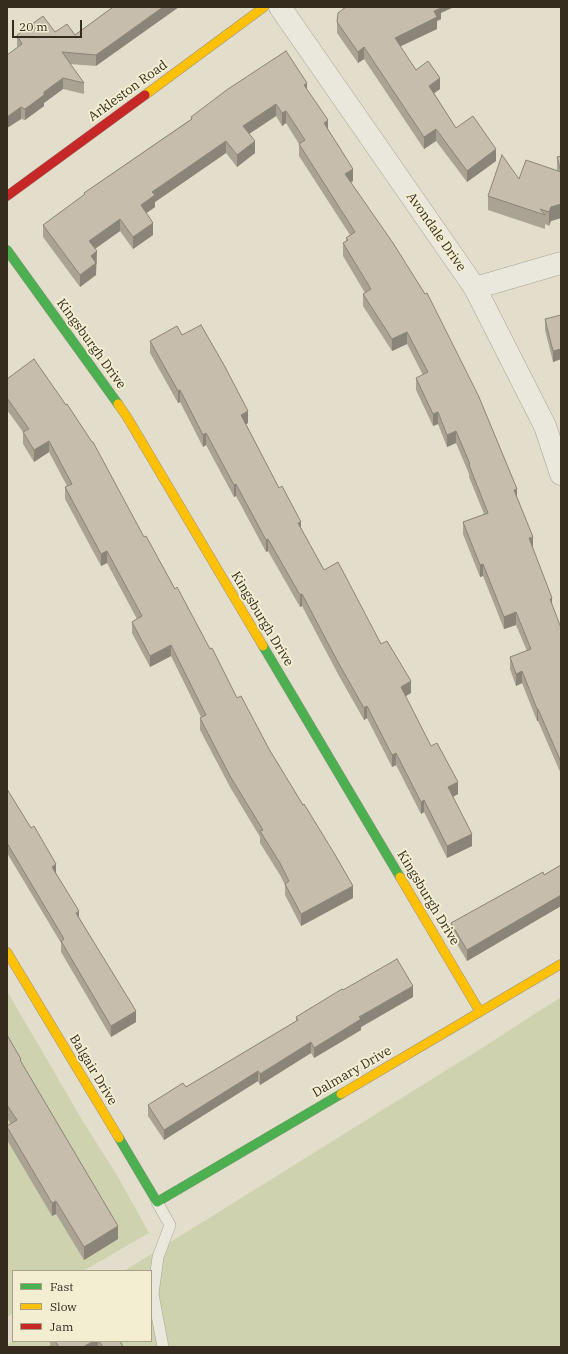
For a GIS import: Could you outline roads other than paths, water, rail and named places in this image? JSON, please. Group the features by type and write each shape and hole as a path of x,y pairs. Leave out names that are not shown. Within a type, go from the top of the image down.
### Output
{"street":[{"name":"Arkleston Road","path":"7,196 264,7"},
{"name":"Avondale Drive","path":"280,7 475,288 545,426 561,474"},
{"name":"Kingsburgh Drive","path":"7,250 127,417 480,1012"},
{"path":"475,288 561,263"},
{"name":"Balgair Drive","path":"7,952 157,1202"},
{"name":"Dalmary Drive","path":"157,1202 561,964"}],"lane":[{"path":"157,1202 170,1225 158,1257 153,1294 163,1347"}]}
